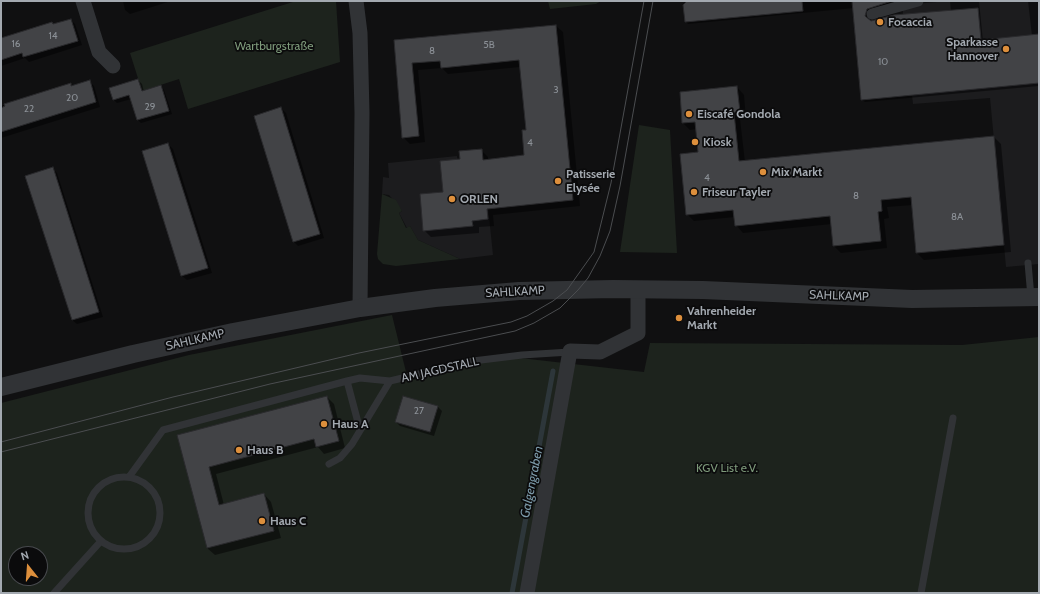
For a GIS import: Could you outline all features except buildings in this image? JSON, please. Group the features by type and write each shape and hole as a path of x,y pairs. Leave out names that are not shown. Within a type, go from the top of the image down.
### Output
{"street":[{"path":"83,1 99,52 113,66"},
{"path":"356,1 360,34 362,120 360,308"},
{"path":"872,14 918,1"},
{"name":"SAHLKAMP","path":"1,387 133,354 232,332 360,308 435,298 519,291 638,289 912,299 1035,297"},
{"name":"AM JAGDSTALL","path":"570,352 600,352 638,333 638,289"},
{"path":"527,593 570,352"}],"lane":[{"path":"1028,262 1035,297"},
{"name":"AM JAGDSTALL","path":"329,464 340,458 352,444 390,381 473,361 522,355 570,352"},
{"path":"129,477 163,430 360,378 390,381"},
{"path":"347,381 360,430"},
{"path":"921,593 953,418"},
{"path":"117,477 129,477 140,480 150,487 157,496 161,508 160,521 155,532 147,542 130,548 112,547 101,541 93,532 89,522 88,510 91,498 97,489 106,481 117,477"},
{"path":"54,593 101,541"}],"shaded area":[{"path":"949,1 1039,1 1039,264 1006,267 990,98 913,104 902,5"},
{"path":"457,156 459,171 484,168 493,255 460,259 418,240 410,226 407,228 399,213 402,211 389,195 382,194 383,177 389,178 388,163"}],"green space":[{"name":"Wartburgstraße","path":"296,1 336,1 340,62 188,109 179,79 142,91 130,53"},
{"path":"548,1 601,1 596,4 550,9"},
{"path":"639,125 670,130 677,253 620,252"},
{"path":"382,194 396,200 402,211 399,213 406,228 410,226 418,240 460,259 396,266 383,264 378,259 377,254"},
{"name":"KGV List e.V.","path":"392,315 408,380 474,363 520,358 644,372 650,343 962,345 1039,337 1039,593 1,593 1,403 189,355"}],"waterway":[{"name":"Galgengraben","path":"512,593 553,371"}],"tram line":[{"path":"1,442 173,397 359,353 511,322 527,316 553,301 567,290 594,252 611,183 644,1"},
{"path":"1,452 270,384 515,331 534,323 560,308 588,278 600,256 610,231 620,186 653,1"}],"place":[{"name":"Focaccia","path":"880,22"},
{"name":"Sparkasse Hannover","path":"1006,49"},
{"name":"Eiscafé Gondola","path":"689,114"},
{"name":"Kiosk","path":"695,142"},
{"name":"Mix Markt","path":"763,172"},
{"name":"Patisserie Elysée","path":"558,181"},
{"name":"Friseur Tayler","path":"694,192"},
{"name":"ORLEN","path":"452,199"},
{"name":"Vahrenheider Markt","path":"679,318"},
{"name":"Haus A","path":"324,424"},
{"name":"Haus B","path":"239,450"},
{"name":"Haus C","path":"262,521"}]}
